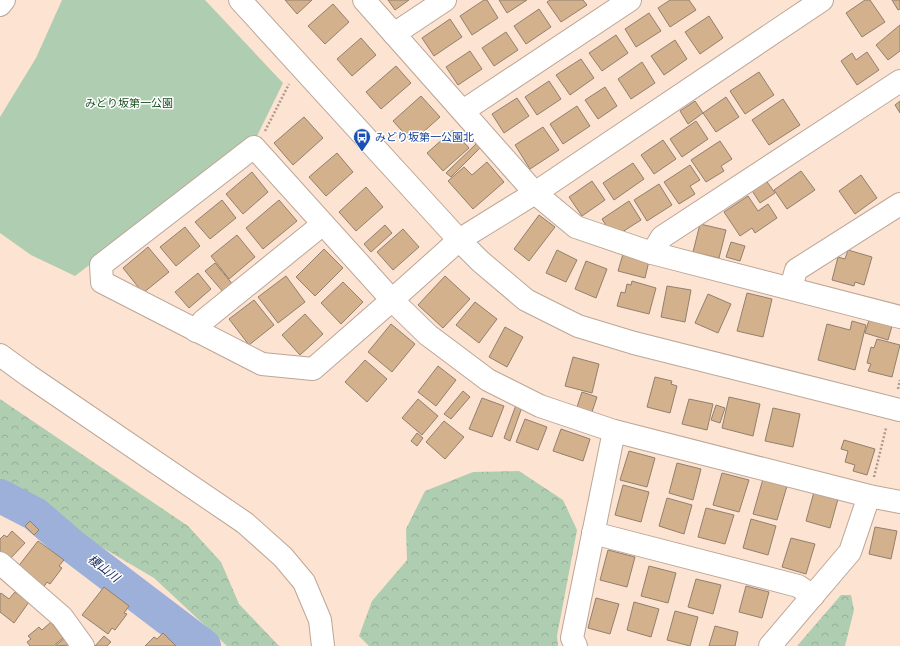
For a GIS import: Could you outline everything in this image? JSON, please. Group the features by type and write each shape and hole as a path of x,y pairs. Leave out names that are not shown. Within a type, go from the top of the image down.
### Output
{"street":[{"path":"0,5 4,0"},
{"path":"240,0 459,240 480,261 526,300 578,326 634,343 899,399"},
{"path":"364,0 535,192 576,227 652,253 900,317"},
{"path":"394,34 445,0"},
{"path":"463,111 630,0"},
{"path":"822,0 535,192 459,240 392,300 313,369 262,364 102,282 101,265 254,147 392,300 428,335 488,380 540,406 614,430 869,496 900,502"},
{"path":"652,253 662,237 900,81"},
{"path":"791,288 796,270 900,204"},
{"path":"196,331 203,321 323,224"},
{"path":"0,355 28,376 245,523 272,547 283,557 304,582 320,620 324,646"},
{"path":"576,646 572,638 614,430"},
{"path":"770,646 850,552 869,496"},
{"path":"593,533 798,586 813,596"},
{"path":"0,563 62,617 83,646"}],"path":[{"path":"254,147 260,140 289,84"},
{"path":"899,399 900,380"},
{"path":"869,496 887,427"}],"green space":[{"name":"みどり坂第一公園","path":"62,0 205,0 283,83 257,136 75,276 31,255 0,233 0,117 36,58"},
{"path":"0,399 188,526 221,562 239,604 279,646 227,646 154,578 34,507 0,491"},
{"path":"519,471 563,500 577,530 557,636 558,646 369,646 359,636 372,601 407,560 406,529 425,491 473,472"},
{"path":"841,595 851,595 854,610 845,646 797,646"}],"building":[{"path":"285,0 312,0 297,14"},
{"path":"388,0 409,0 395,10"},
{"path":"484,0 487,0 498,18 472,35 460,16"},
{"path":"499,0 527,0 507,13"},
{"path":"550,0 583,0 587,5 561,22 547,2"},
{"path":"670,0 689,0 696,10 670,27 658,8"},
{"path":"865,0 870,0 885,22 862,37 846,13"},
{"path":"892,0 900,0 900,9 898,10"},
{"path":"333,4 349,22 325,44 308,26"},
{"path":"539,9 551,27 526,44 514,26"},
{"path":"649,13 661,31 636,47 625,29"},
{"path":"709,16 723,38 700,54 685,32"},
{"path":"450,19 462,37 434,56 422,38"},
{"path":"900,25 900,51 888,60 876,45"},
{"path":"506,32 518,50 494,66 482,48"},
{"path":"616,35 628,53 602,71 589,53"},
{"path":"361,38 376,55 352,76 337,59"},
{"path":"675,40 687,59 664,75 651,56"},
{"path":"470,51 482,69 458,85 446,67"},
{"path":"867,52 879,70 857,85 841,61 852,53 856,60"},
{"path":"581,59 594,78 570,95 556,75"},
{"path":"642,62 655,83 631,99 618,79"},
{"path":"396,66 411,83 381,109 366,92"},
{"path":"759,72 774,95 745,114 730,91"},
{"path":"549,81 561,99 537,115 525,97"},
{"path":"605,87 617,106 598,119 585,100"},
{"path":"421,96 440,117 412,142 393,121"},
{"path":"726,97 739,117 716,132 703,113"},
{"path":"517,98 529,116 504,133 492,114"},
{"path":"783,99 800,125 769,145 752,120"},
{"path":"695,101 703,113 688,124 680,111"},
{"path":"900,101 900,113 895,105"},
{"path":"577,106 590,126 563,144 550,124"},
{"path":"304,117 323,138 293,165 274,143"},
{"path":"696,121 708,139 682,157 670,139"},
{"path":"543,127 559,150 530,169 515,145"},
{"path":"453,130 469,148 443,171 427,153"},
{"path":"663,140 676,159 654,174 641,155"},
{"path":"720,141 732,159 721,166 724,171 706,182 691,160"},
{"path":"478,142 482,146 451,177 446,173"},
{"path":"337,153 353,172 326,196 309,177"},
{"path":"487,162 504,182 473,209 448,181 464,167 472,175"},
{"path":"633,163 644,179 614,200 603,183"},
{"path":"690,165 700,180 690,186 695,194 679,204 664,182"},
{"path":"801,171 815,190 787,209 774,190"},
{"path":"252,172 268,192 243,214 226,194"},
{"path":"861,175 877,198 855,214 839,191"},
{"path":"765,179 775,193 760,203 751,189"},
{"path":"592,181 605,200 582,216 569,197"},
{"path":"659,184 672,205 647,221 634,200"},
{"path":"366,187 383,207 356,231 339,212"},
{"path":"748,196 758,211 768,204 777,218 755,233 752,228 740,236 724,212"},
{"path":"222,200 236,218 210,239 195,222"},
{"path":"279,200 297,221 263,249 246,228"},
{"path":"629,201 641,220 619,234 609,230 602,219"},
{"path":"539,215 555,227 529,261 514,249"},
{"path":"700,224 726,230 719,258 693,252"},
{"path":"385,225 392,233 371,252 364,244"},
{"path":"185,227 200,246 176,266 160,247"},
{"path":"403,229 419,247 393,270 377,252"},
{"path":"237,235 255,257 229,279 211,256"},
{"path":"731,242 745,246 740,261 726,257"},
{"path":"148,247 169,272 143,293 123,268"},
{"path":"324,249 343,268 315,296 296,277"},
{"path":"557,250 577,260 566,282 546,273"},
{"path":"848,250 872,257 864,285 855,282 854,286 832,280 838,257 845,259"},
{"path":"623,254 649,261 645,278 618,271"},
{"path":"586,261 607,269 596,298 575,289"},
{"path":"215,263 234,286 224,293 205,271"},
{"path":"198,273 211,289 189,308 175,292"},
{"path":"286,276 305,302 278,323 258,297"},
{"path":"445,276 470,299 443,328 418,305"},
{"path":"632,281 656,288 649,314 617,306 621,292 625,293 627,284 631,285"},
{"path":"343,282 363,302 341,324 321,303"},
{"path":"667,286 691,290 685,322 661,317"},
{"path":"747,293 772,299 763,337 737,331"},
{"path":"708,294 731,304 718,333 695,323"},
{"path":"254,300 274,325 249,345 229,319"},
{"path":"475,302 497,319 479,343 456,325"},
{"path":"305,314 323,334 300,355 282,335"},
{"path":"869,320 892,326 888,340 865,333"},
{"path":"852,321 866,325 855,370 818,360 827,324 850,330"},
{"path":"391,324 415,344 392,372 368,352"},
{"path":"505,327 523,337 507,367 489,357"},
{"path":"877,339 900,345 892,377 868,371 871,364 867,363 871,347 874,348"},
{"path":"573,357 599,364 592,393 565,386"},
{"path":"365,360 387,379 367,402 345,382"},
{"path":"438,366 456,380 436,406 418,392"},
{"path":"655,377 672,381 671,384 677,386 670,413 647,407"},
{"path":"463,391 470,397 451,419 444,414"},
{"path":"582,392 597,397 592,412 577,407"},
{"path":"729,397 760,404 753,436 722,428"},
{"path":"482,398 504,406 492,437 469,429"},
{"path":"418,399 438,416 422,435 402,418"},
{"path":"689,399 713,404 707,430 682,424"},
{"path":"516,405 522,407 510,441 504,438"},
{"path":"716,405 725,408 720,423 711,420"},
{"path":"773,408 800,414 793,447 765,441"},
{"path":"525,419 547,427 538,450 516,442"},
{"path":"444,421 464,437 445,459 426,442"},
{"path":"561,429 590,439 583,461 553,451"},
{"path":"417,433 423,438 417,446 411,441"},
{"path":"844,440 875,449 867,475 853,471 855,465 845,462 848,451 841,449"},
{"path":"629,451 655,458 647,487 620,480"},
{"path":"677,463 701,469 693,500 669,493"},
{"path":"722,473 749,480 739,512 713,505"},
{"path":"763,479 787,486 777,520 753,514"},
{"path":"623,485 649,492 641,522 615,515"},
{"path":"814,492 838,499 830,528 806,521"},
{"path":"667,498 692,505 684,534 659,526"},
{"path":"706,508 734,515 725,544 698,537"},
{"path":"751,519 776,526 768,555 743,548"},
{"path":"30,521 39,530 34,535 25,526"},
{"path":"875,527 897,531 891,559 869,554"},
{"path":"12,531 25,543 8,561 0,553 0,539 4,535 7,537"},
{"path":"791,538 815,544 806,574 782,567"},
{"path":"38,541 64,560 59,566 62,568 50,584 47,582 43,588 17,568"},
{"path":"608,550 635,557 627,587 600,580"},
{"path":"649,566 676,573 668,603 641,596"},
{"path":"696,579 721,585 713,614 688,607"},
{"path":"746,586 769,592 762,618 739,612"},
{"path":"104,587 129,606 124,613 127,614 115,630 112,628 108,634 82,615"},
{"path":"15,592 29,602 14,623 0,612 0,594 1,593 9,599"},
{"path":"596,598 619,604 610,634 588,628"},
{"path":"634,602 659,609 651,637 627,630"},
{"path":"675,611 698,617 690,646 667,640"},
{"path":"51,622 63,638 53,646 30,646 27,642 31,639 28,636 39,627 42,630"},
{"path":"715,626 738,632 735,646 709,646"},
{"path":"163,633 176,646 145,646 154,637 157,639"},
{"path":"104,636 111,642 107,646 95,646"},
{"path":"65,638 70,645 55,646"}],"waterway":[{"name":"榎山川","path":"0,496 35,514 71,545 204,646"}],"place":[{"name":"みどり坂第一公園北","path":"362,152"}]}
